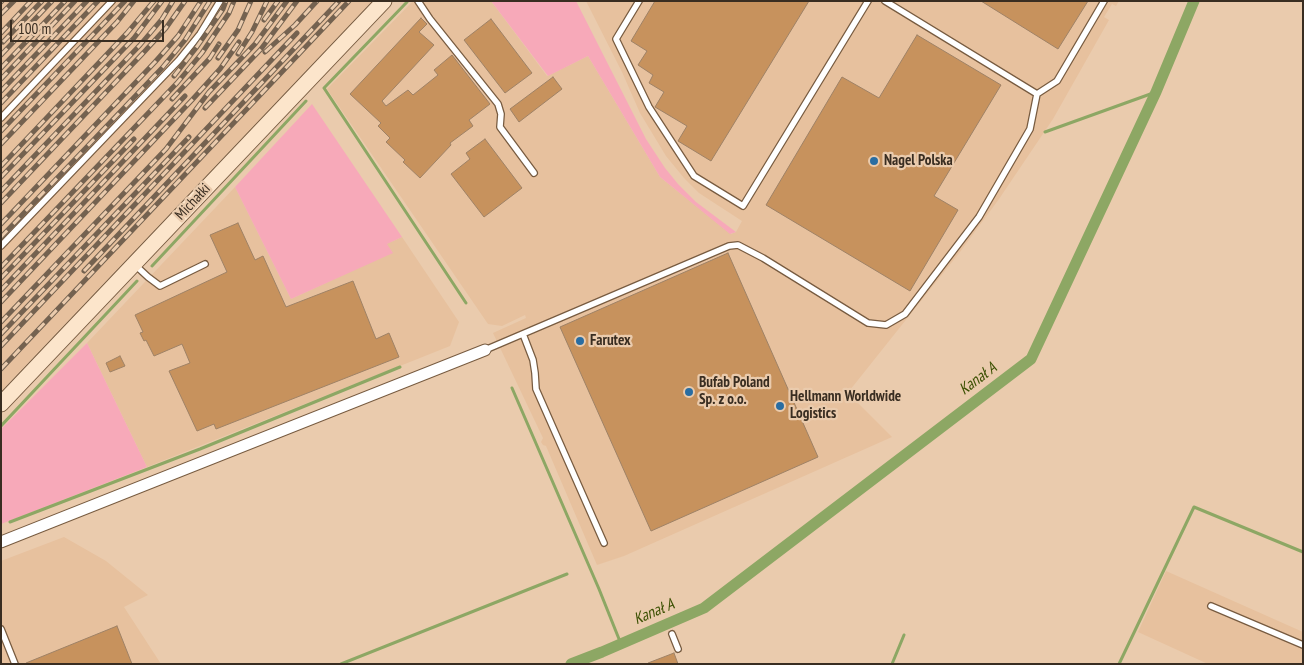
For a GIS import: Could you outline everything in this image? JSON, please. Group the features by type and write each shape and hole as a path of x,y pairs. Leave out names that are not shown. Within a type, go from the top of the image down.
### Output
{"street":[{"name":"Michałki","path":"1,404 384,1"},
{"path":"1,542 486,350"}],"lane":[{"path":"1,118 112,1"},
{"path":"1,246 179,60 200,34 220,1"},
{"path":"418,1 430,19 498,104 501,114 500,128 534,173"},
{"path":"640,1 616,38 649,107 694,176 743,206 868,1"},
{"path":"885,1 1037,94"},
{"path":"486,350 729,246 738,245 763,258 868,323 886,325 905,314 978,217 1030,129 1037,94 1056,81 1104,1"},
{"path":"134,264 160,286 205,264"},
{"path":"523,334 533,360 536,390 604,543"},
{"path":"1211,606 1303,645"},
{"path":"1,630 16,664"},
{"path":"672,634 678,649"}],"shaded area":[{"path":"1,1 372,1 1,391"},
{"path":"413,1 491,1 547,76 588,56 660,177 731,234 736,232 742,221 699,193 666,156 640,113 622,72 586,1 1119,1 1116,6 1112,4 1104,17 1109,20 1053,119 999,199 960,252 850,390 855,400 892,437 624,556 597,565 546,446 541,442 543,438 493,333 526,318 525,315 502,326 488,324 327,89"},
{"path":"491,1 576,1 646,139 665,168 696,202 736,232 730,234 660,177 588,56 548,76"},
{"path":"312,104 402,237 387,244 393,253 291,299 235,187"},
{"path":"235,187 291,299 392,252 386,244 402,237 459,322 450,346 147,467 87,343"},
{"path":"87,343 147,467 1,524 1,429"},
{"path":"64,537 106,561 148,595 124,607 161,664 1,664 1,561"},
{"path":"1166,571 1303,632 1303,664 1208,664 1138,632"}],"building":[{"path":"655,1 809,1 711,161 678,141 687,126 655,107 664,92 649,83 653,75 638,65 647,51 631,41"},
{"path":"981,1 1088,1 1058,49"},
{"path":"421,18 427,24 419,32 434,45 382,101 386,106 408,90 413,95 438,75 434,70 452,55 490,104 469,120 473,126 450,143 451,145 420,178 386,142 390,138 378,126 381,123 350,94"},
{"path":"491,19 532,73 505,93 464,40"},
{"name":"Nagel Polska","path":"917,35 1001,85 934,196 958,210 910,291 766,205 842,77 879,98"},
{"path":"553,77 562,89 519,122 510,109"},
{"path":"485,139 522,188 484,217 451,174 470,159 466,153"},
{"path":"238,223 255,260 263,256 286,307 353,281 376,339 389,333 399,357 216,429 214,424 197,431 169,371 190,363 182,344 154,356 140,333 143,332 135,315 227,272 210,235"},
{"name":"Bufab Poland Sp. z o.o.","path":"728,253 818,457 651,531 560,327"},
{"path":"120,356 125,366 110,372 106,363"},
{"path":"117,626 132,664 26,664 26,663"},
{"path":"674,653 678,664 648,664 648,663"}],"waterway":[{"name":"Kanał A","path":"571,664 704,608 1031,359 1156,92 1194,1"},
{"path":"407,2 324,88 466,303"},
{"path":"1045,132 1156,92"},
{"path":"152,266 306,101"},
{"path":"1,426 137,281"},
{"path":"10,522 200,449 400,367"},
{"path":"512,388 621,644"},
{"path":"1119,664 1194,507 1303,552"},
{"path":"341,664 567,574"},
{"path":"892,664 904,635"}],"railway":[{"path":"1,14 14,1"},
{"path":"1,33 31,1"},
{"path":"3,42 42,1"},
{"path":"1,55 52,1"},
{"path":"1,68 65,1"},
{"path":"1,79 75,1"},
{"path":"1,91 87,1"},
{"path":"1,103 98,1"},
{"path":"1,131 125,1"},
{"path":"1,144 117,22 134,1"},
{"path":"1,166 127,33 154,1"},
{"path":"1,177 134,38 162,1"},
{"path":"1,191 140,45 162,19 173,1"},
{"path":"1,203 166,28 185,1"},
{"path":"1,224 155,62 178,36 201,1"},
{"path":"1,237 162,68 185,40 210,1"},
{"path":"174,76 196,48 223,9 226,1"},
{"path":"1,267 177,83 202,53 229,13 234,1"},
{"path":"218,58 238,30 251,1"},
{"path":"238,54 252,32 267,1"},
{"path":"264,20 278,1"},
{"path":"1,322 166,149 209,92 255,44 287,1"},
{"path":"205,108 261,49 297,1"},
{"path":"265,52 295,25 317,1"},
{"path":"84,271 339,1"},
{"path":"1,369 349,1"},
{"path":"1,346 297,33"},
{"path":"1,302 192,100 220,69 239,42"},
{"path":"172,99 210,58 219,44"},
{"path":"1,290 185,96"},
{"path":"1,334 189,137"},
{"path":"1,278 134,139"}],"place":[{"name":"Nagel Polska","path":"874,161"},
{"name":"Farutex","path":"580,341"},
{"name":"Bufab Poland Sp. z o.o.","path":"689,392"},
{"name":"Hellmann Worldwide Logistics","path":"780,406"}]}
